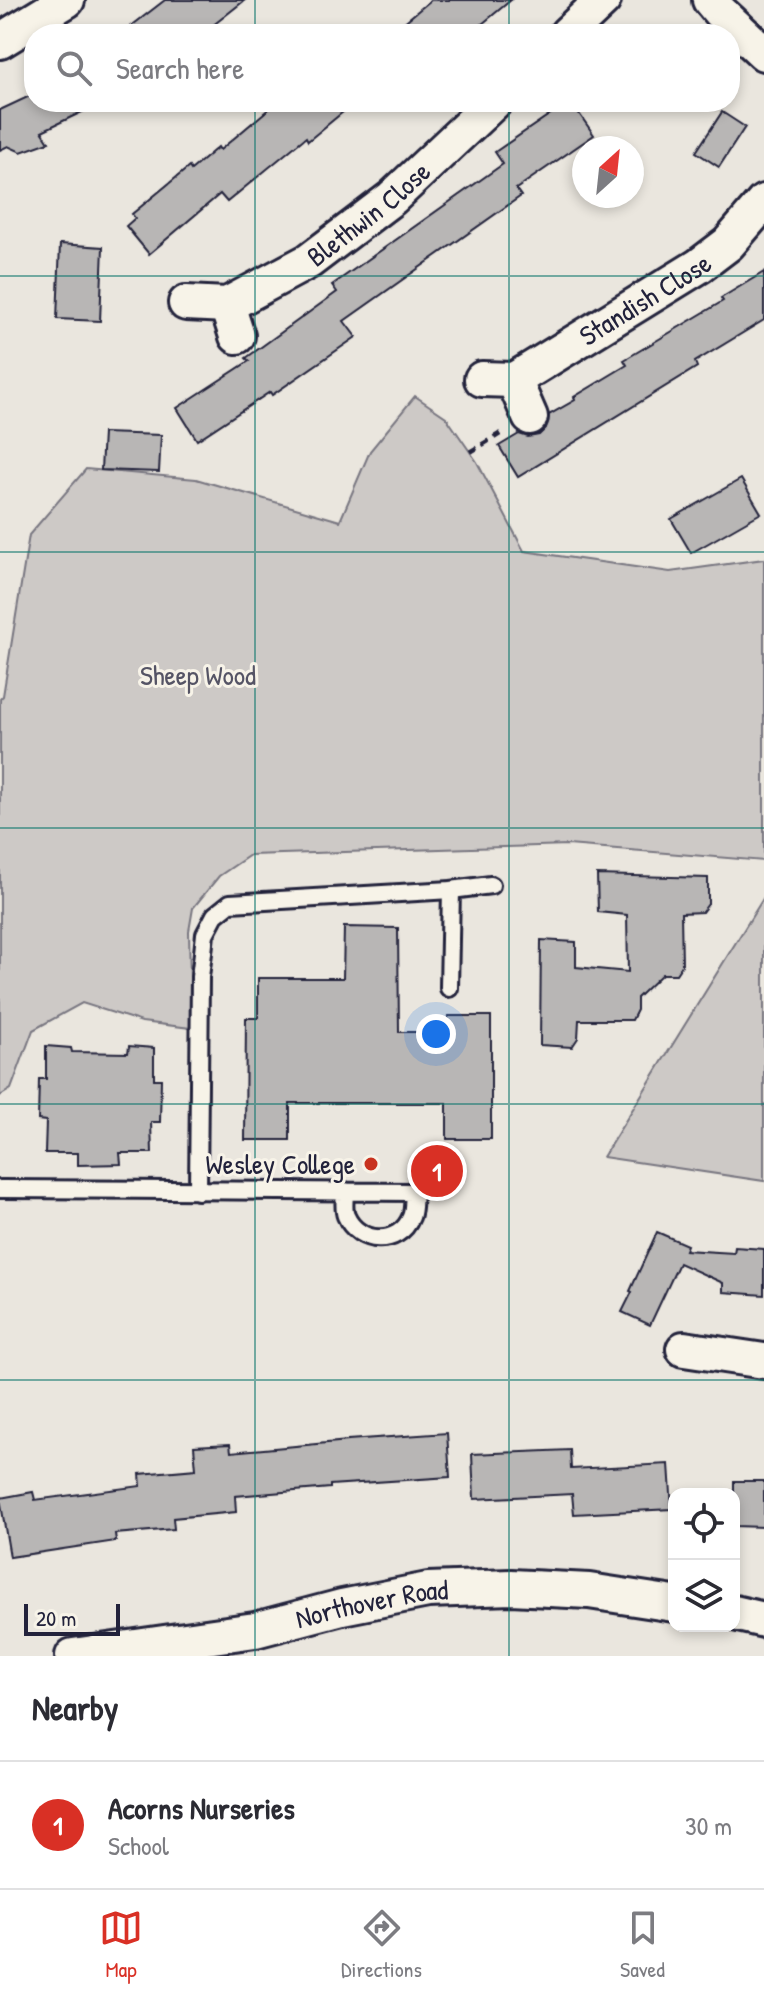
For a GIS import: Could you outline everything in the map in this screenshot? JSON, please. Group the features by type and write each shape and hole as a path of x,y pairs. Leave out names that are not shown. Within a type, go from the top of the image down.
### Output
{"street":[{"path":"28,24 67,0"},
{"path":"578,24 603,0"},
{"path":"721,4 739,24"},
{"path":"0,41 24,26"},
{"path":"740,26 764,53"},
{"name":"Blethwin Close","path":"186,303 232,321 392,198 483,112"},
{"name":"Standish Close","path":"530,417 498,380 699,266 728,244 764,202"},
{"path":"684,1349 764,1361"},
{"name":"Northover Road","path":"73,1656 109,1654 255,1630 342,1607 428,1590 511,1587 589,1591 668,1603"},
{"path":"740,1614 764,1620"}],"lane":[{"path":"198,1191 200,977 205,934 215,915 230,903 491,885"},
{"path":"449,988 451,890"},
{"path":"0,1189 198,1191 345,1191 414,1192 412,1216 402,1233 388,1238 366,1238 354,1229 344,1213 345,1191"}],"green space":[{"name":"Sheep Wood","path":"415,396 446,417 477,462 524,551 670,572 764,559 764,861 568,845 250,855 219,876 193,908 189,931 191,1028 142,1022 82,1003 33,1030 11,1089 0,1096 0,699 3,696 29,535 86,469 196,479 340,521 370,451"},
{"path":"764,897 764,1181 603,1157"}],"building":[{"path":"165,0 245,0 215,24 134,24"},
{"path":"431,0 511,0 482,24 402,24"},
{"path":"24,99 24,112 82,112 42,131 49,142 21,152 8,146 0,150 0,110"},
{"path":"265,112 343,112 308,141 306,137 227,202 220,194 149,254 126,226 135,218 132,214 189,167 191,170 218,147 220,150"},
{"path":"553,112 578,112 594,135 572,136 572,150 516,189 521,196 344,321 356,337 272,395 270,392 197,440 177,408 249,361 246,358 337,292 332,285 503,164 495,152"},
{"path":"722,112 745,127 719,167 696,152"},
{"path":"60,244 103,247 100,321 57,319"},
{"path":"764,272 764,320 695,362 697,367 518,477 499,446 519,434 528,437 539,435 546,428 549,415 627,365 624,360 723,301 721,298"},
{"path":"103,433 161,435 159,472 101,470"},
{"path":"741,479 761,513 691,553 671,519"},
{"path":"597,875 708,878 708,904 702,912 681,913 682,965 676,974 662,974 637,998 637,1010 632,1020 579,1020 578,1038 572,1047 540,1045 541,940 576,942 576,967 628,972 627,915 598,912"},
{"path":"344,927 398,928 399,1032 448,1032 448,1016 491,1016 491,1139 447,1139 447,1103 290,1103 290,1140 245,1140 246,1018 258,1018 258,978 343,978"},
{"path":"46,1046 71,1048 72,1052 128,1053 129,1046 154,1048 154,1079 161,1079 160,1122 151,1122 152,1153 120,1153 121,1164 78,1165 78,1153 45,1153 46,1121 38,1120 39,1079 46,1079"},
{"path":"657,1232 687,1245 685,1250 734,1253 735,1247 764,1249 764,1295 723,1292 723,1283 679,1263 650,1325 622,1312"},
{"path":"447,1433 450,1477 330,1485 330,1488 235,1496 236,1512 173,1518 174,1529 115,1534 116,1541 10,1557 0,1498 33,1492 35,1500 141,1486 140,1474 196,1469 194,1446 230,1444 231,1452"},
{"path":"570,1450 571,1469 669,1464 668,1509 574,1514 572,1494 474,1499 472,1454"},
{"path":"734,1481 764,1481 764,1527 740,1526 740,1488 734,1488"}],"place":[{"name":"Wesley College","path":"371,1164"},
{"name":"Acorns Nurseries","path":"437,1171"}]}
